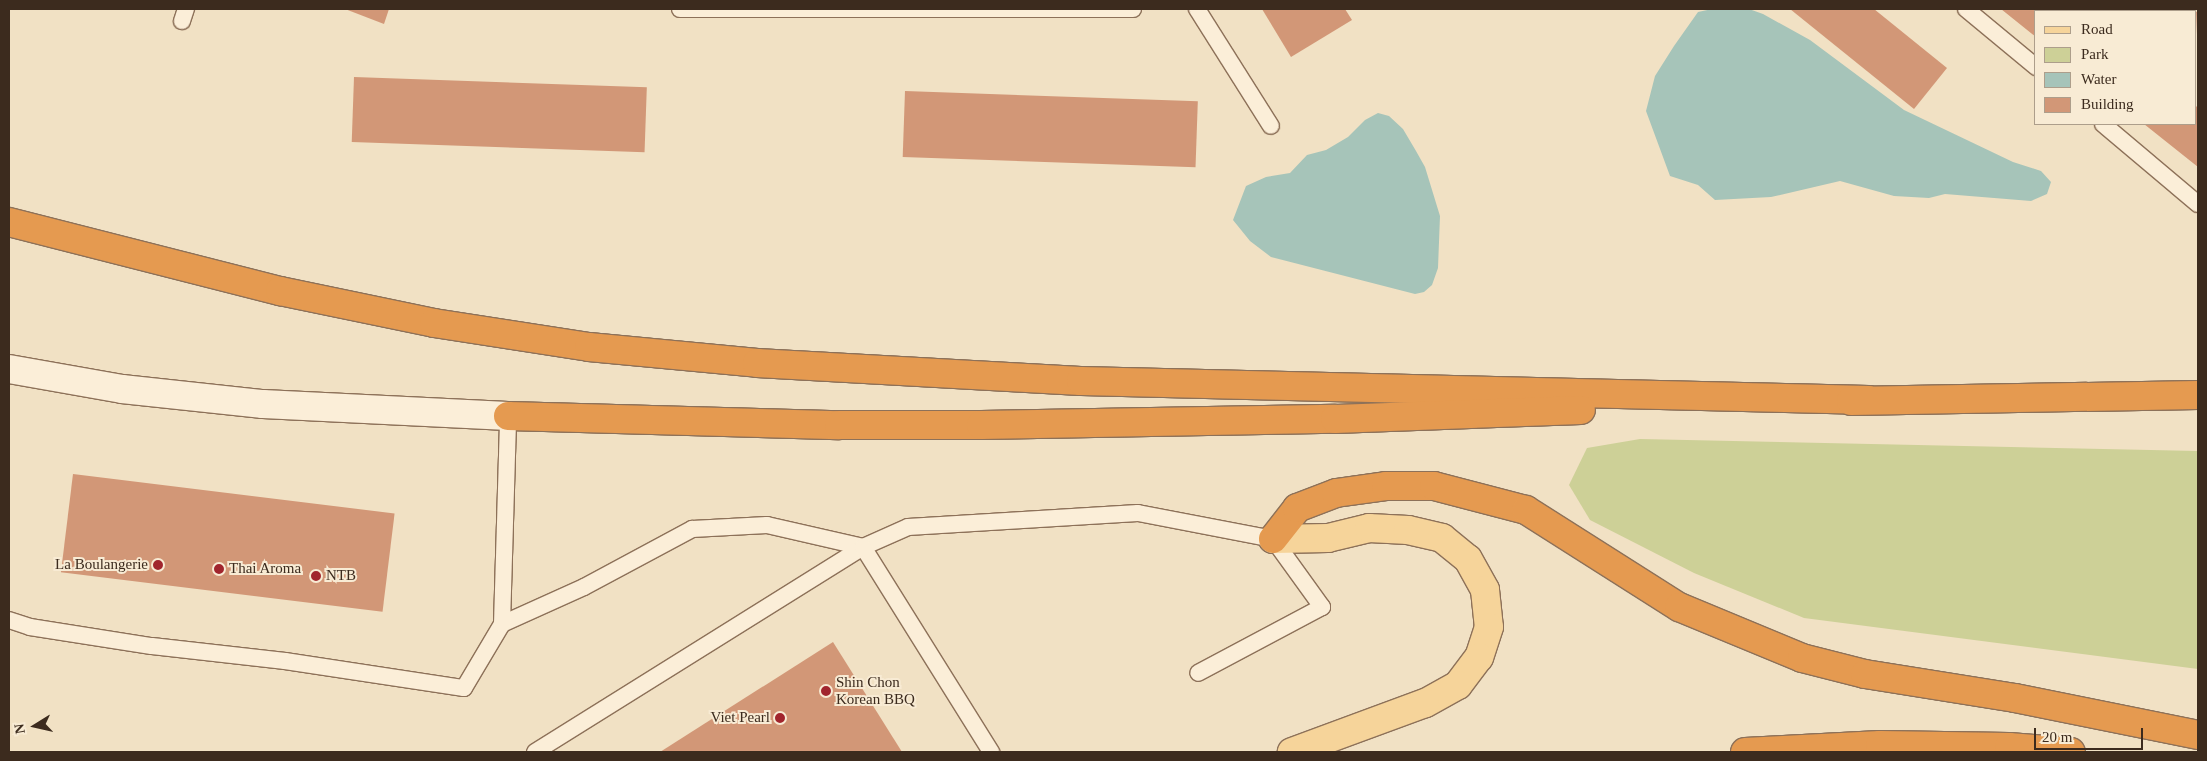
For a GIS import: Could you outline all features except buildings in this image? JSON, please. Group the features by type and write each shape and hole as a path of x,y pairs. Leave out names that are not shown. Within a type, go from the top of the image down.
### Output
{"highway":[{"path":"9,222 72,241 280,291 434,322 589,347 757,364 1080,381 1870,400"},
{"path":"508,416 839,425 981,425 1335,419 1870,400 2198,395"},
{"path":"1273,539 1297,508 1336,493 1386,486 1434,486 1526,510 1679,607 1802,658 1865,674 2015,698 2198,735"},
{"path":"1750,752 1880,744 2009,746 2071,752"}],"main road":[{"path":"1273,539 1328,538 1369,528 1408,530 1442,538 1468,559 1485,590 1489,627 1479,657 1458,685 1425,703 1292,752"}],"street":[{"path":"9,369 122,389 263,404 508,416"}],"lane":[{"path":"680,9 1133,9"},
{"path":"1197,9 1271,126"},
{"path":"1966,9 2034,65"},
{"path":"2104,125 2198,204"},
{"path":"9,620 30,627 152,646 285,661 464,688 502,624 508,416"},
{"path":"535,752 863,547 908,527 1138,513 1273,539 1322,607 1198,673"},
{"path":"502,624 584,587 692,529 767,525 863,547 991,752"}],"green space":[{"path":"1640,439 2198,451 2198,669 1804,618 1694,573 1590,520 1569,485 1587,448"}],"water":[{"path":"1712,9 1749,9 1763,14 1810,40 1904,110 2013,162 2041,171 2051,182 2047,194 2031,201 1945,194 1929,198 1894,196 1840,181 1771,197 1715,200 1698,185 1670,176 1646,111 1655,76 1674,46 1698,12"},
{"path":"1378,113 1389,116 1403,129 1425,167 1440,216 1438,268 1432,285 1424,292 1415,294 1271,257 1250,241 1233,220 1246,186 1266,177 1290,173 1307,155 1326,150 1348,137 1365,120"}],"place":[{"name":"La Boulangerie","path":"158,565"},
{"name":"Thai Aroma","path":"219,569"},
{"name":"NTB","path":"316,576"},
{"name":"Shin Chon Korean BBQ","path":"826,691"},
{"name":"Viet Pearl","path":"780,718"}]}
